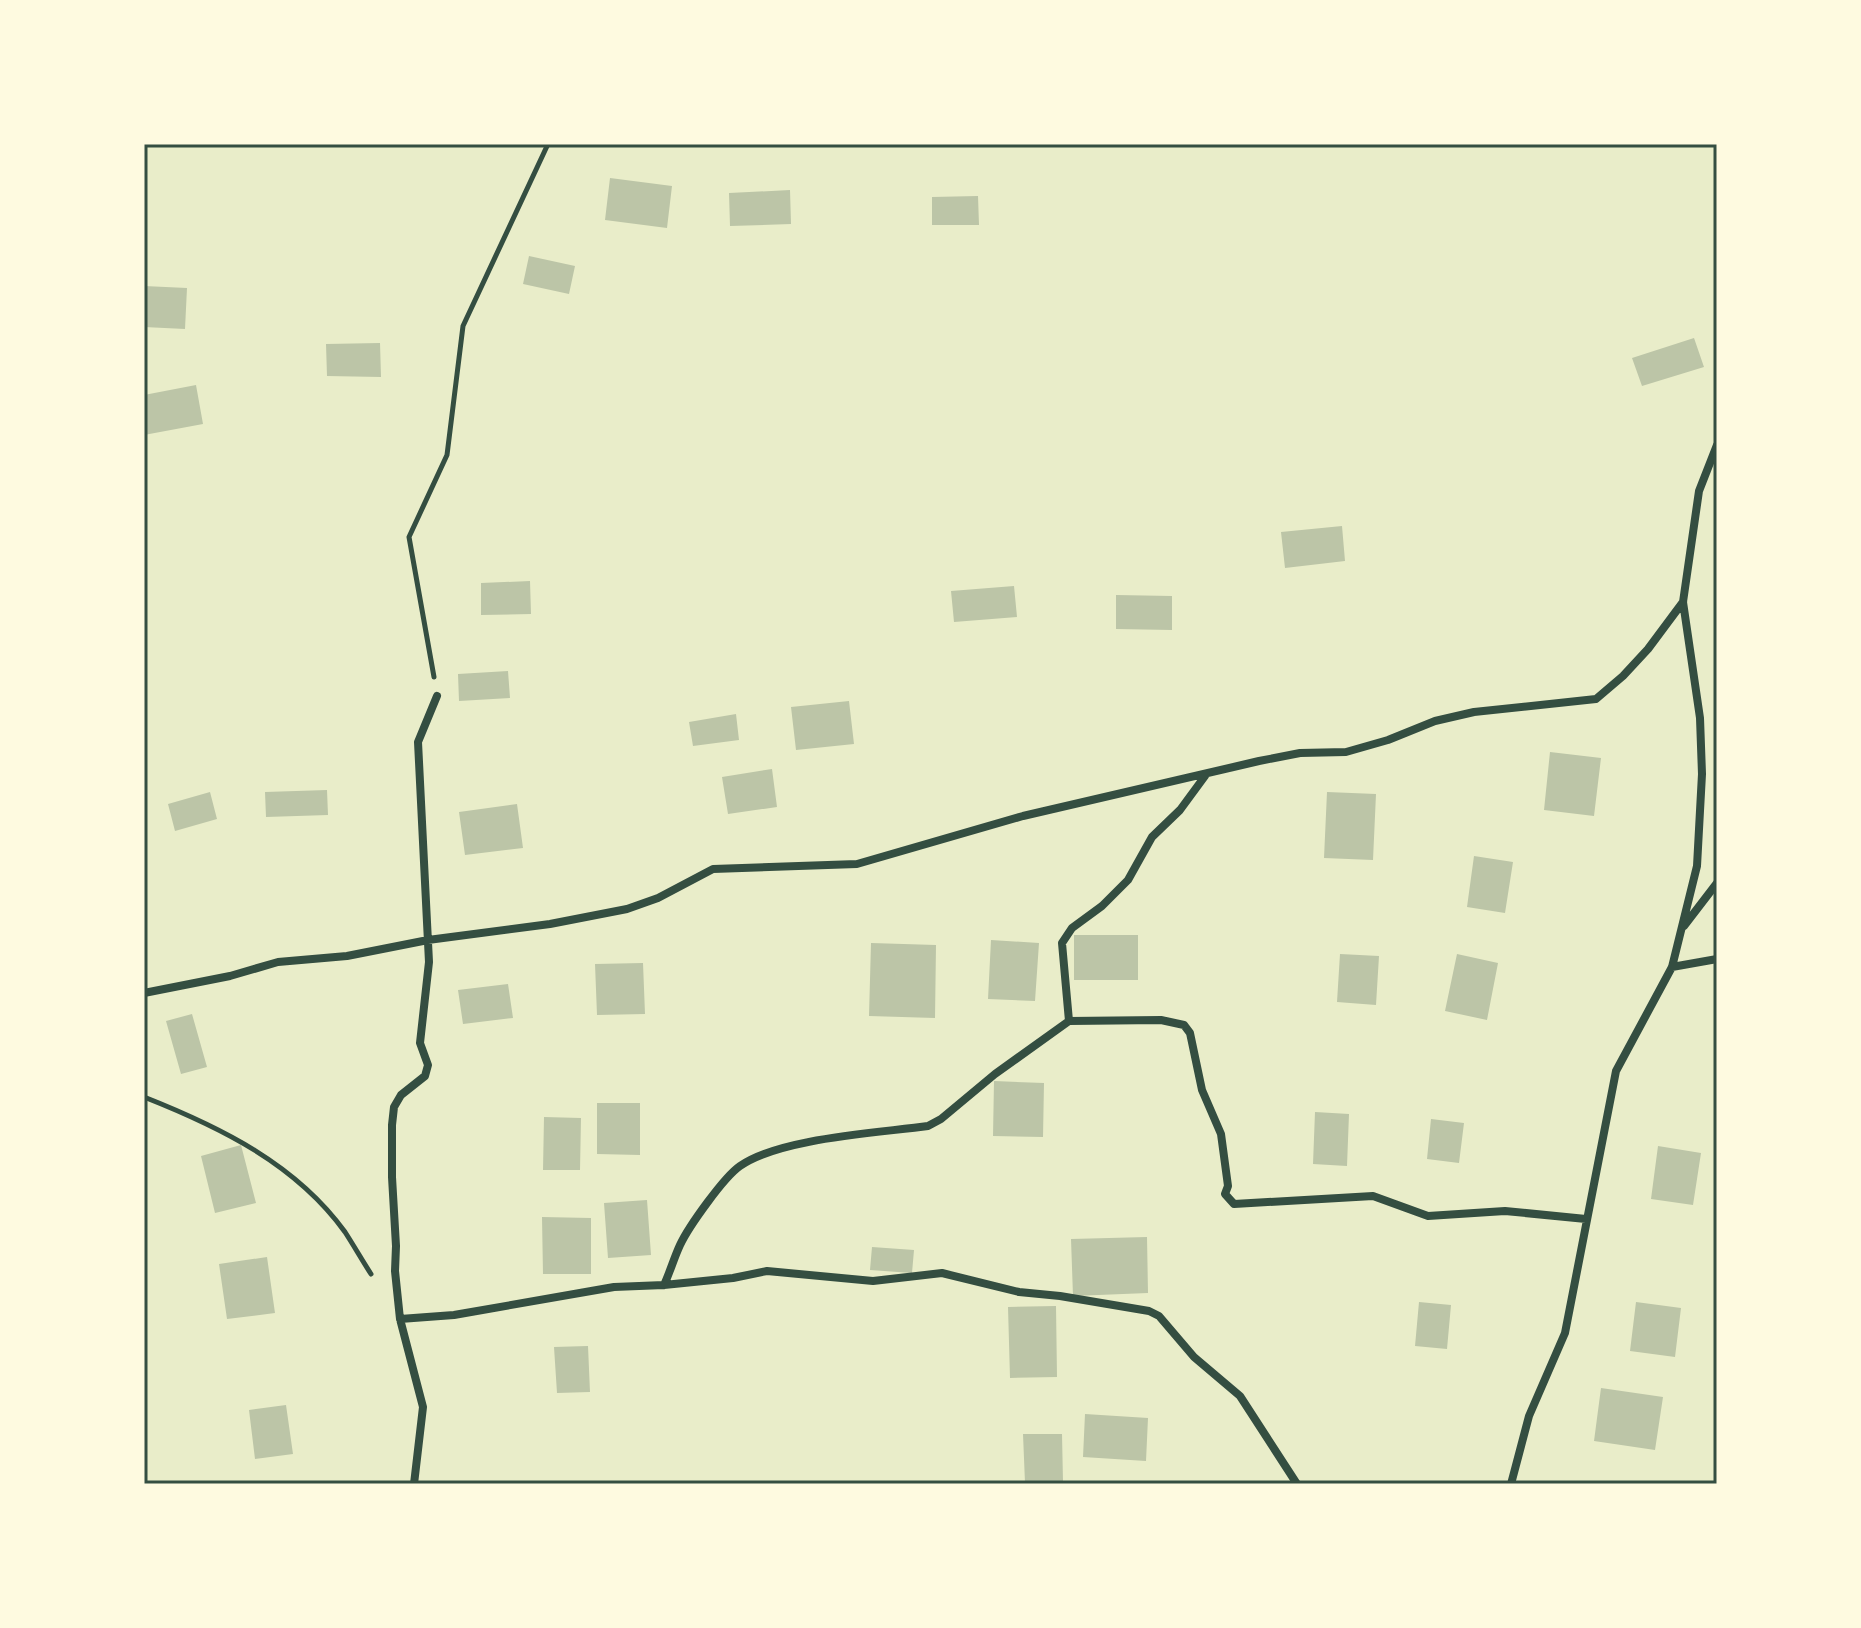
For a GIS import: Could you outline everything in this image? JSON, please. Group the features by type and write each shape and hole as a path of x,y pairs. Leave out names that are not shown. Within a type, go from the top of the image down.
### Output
{"street":[{"path":"1511,1484 1529,1416 1565,1333 1616,1071 1672,967 1697,866 1702,774 1700,718 1683,602 1699,491 1717,445"},
{"path":"144,993 230,976 261,965 347,956 627,909 658,898 713,869 857,864 1023,816 1300,753 1346,752 1388,740 1435,721 1474,712 1596,699 1648,649 1683,602"},
{"path":"414,1484 423,1407 400,1319 395,1271 392,1125 394,1107 401,1095 425,1076 428,1065 420,1043 429,962 418,742 437,696"},
{"path":"1069,1021 1062,943 1065,935 1102,906 1128,880 1152,837 1180,810 1205,776"},
{"path":"1681,930 1717,883"},
{"path":"1672,967 1717,959"},
{"path":"664,1285 681,1242 738,1167 782,1149 928,1126 1069,1021 1161,1020 1184,1025 1190,1033 1202,1090 1221,1134 1228,1186 1225,1194 1234,1204 1373,1196 1428,1216 1505,1211 1586,1219"},
{"path":"400,1319 454,1315 614,1287 664,1285 767,1271 873,1281 942,1273 1019,1292 1149,1311 1159,1316 1194,1357 1240,1396 1297,1484"}],"path":[{"path":"437,696 409,537 447,455 463,326 548,144"},
{"path":"144,1097 199,1118 265,1155 302,1186 343,1230 376,1281"}],"building":[{"path":"610,178 672,186 667,228 605,220"},
{"path":"790,190 791,224 730,226 729,193"},
{"path":"978,196 979,225 932,225 932,197"},
{"path":"529,256 575,266 569,294 523,284"},
{"path":"144,286 187,288 185,329 144,327"},
{"path":"1694,338 1704,367 1642,386 1632,358"},
{"path":"380,343 381,377 327,376 326,344"},
{"path":"196,385 203,424 144,435 144,395"},
{"path":"1342,526 1345,561 1285,568 1281,532"},
{"path":"530,581 531,614 481,615 481,583"},
{"path":"1014,586 1017,617 954,622 951,591"},
{"path":"1116,595 1172,596 1172,630 1116,629"},
{"path":"508,671 510,698 459,701 458,674"},
{"path":"849,701 854,744 796,750 791,707"},
{"path":"736,714 739,740 693,746 689,722"},
{"path":"1550,752 1601,758 1594,816 1544,810"},
{"path":"772,769 777,807 728,814 722,777"},
{"path":"327,790 328,815 266,817 265,792"},
{"path":"210,792 217,819 175,831 168,804"},
{"path":"1327,792 1376,794 1373,860 1324,858"},
{"path":"517,804 523,848 465,855 459,812"},
{"path":"1474,856 1513,862 1505,913 1467,907"},
{"path":"1074,935 1138,935 1138,980 1074,980"},
{"path":"991,940 1039,943 1035,1001 988,999"},
{"path":"871,943 936,945 935,1018 869,1016"},
{"path":"1340,954 1379,956 1376,1005 1337,1002"},
{"path":"1457,954 1498,963 1487,1020 1445,1011"},
{"path":"643,963 645,1014 597,1015 595,964"},
{"path":"508,984 513,1018 463,1024 458,990"},
{"path":"192,1014 207,1067 181,1074 166,1021"},
{"path":"994,1081 1044,1083 1043,1137 993,1136"},
{"path":"597,1103 640,1103 640,1155 597,1154"},
{"path":"1315,1112 1349,1114 1347,1166 1313,1164"},
{"path":"544,1117 581,1118 580,1170 543,1170"},
{"path":"1431,1119 1464,1123 1459,1163 1427,1159"},
{"path":"241,1145 256,1203 215,1213 201,1156"},
{"path":"1658,1146 1701,1153 1693,1205 1651,1199"},
{"path":"647,1200 651,1255 608,1258 604,1203"},
{"path":"542,1217 591,1218 591,1274 543,1274"},
{"path":"1147,1237 1148,1293 1073,1296 1071,1239"},
{"path":"872,1247 914,1250 912,1273 870,1270"},
{"path":"267,1257 275,1313 227,1319 219,1264"},
{"path":"1419,1302 1451,1305 1447,1349 1415,1346"},
{"path":"1636,1302 1681,1308 1675,1357 1630,1351"},
{"path":"1056,1306 1057,1377 1010,1378 1008,1307"},
{"path":"588,1346 590,1392 557,1393 554,1347"},
{"path":"1601,1388 1663,1397 1655,1450 1594,1441"},
{"path":"286,1405 293,1454 255,1459 249,1410"},
{"path":"1085,1414 1148,1418 1146,1461 1083,1457"},
{"path":"1023,1434 1062,1434 1063,1482 1025,1483"}]}
